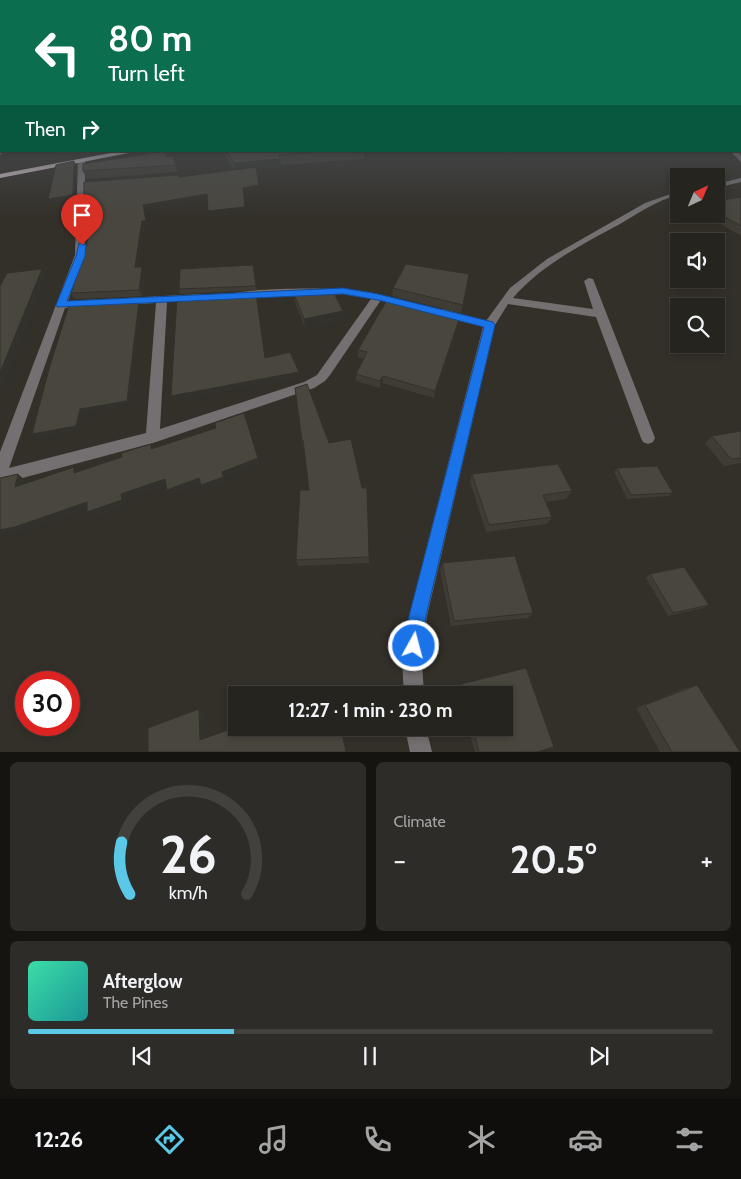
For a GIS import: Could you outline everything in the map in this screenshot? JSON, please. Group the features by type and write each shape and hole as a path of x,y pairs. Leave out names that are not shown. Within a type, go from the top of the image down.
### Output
{"highway":[{"path":"0,168 90,152"},
{"path":"0,176 116,153"}],"street":[{"path":"0,472 60,305 80,256 85,184 81,161"},
{"path":"725,184 741,180"},
{"path":"413,686 412,661 418,616 490,325 505,300 533,274 594,235 650,203 670,194"},
{"path":"589,280 600,314 648,438"},
{"path":"0,477 153,437 298,389 321,378 383,298 343,291 231,296"},
{"path":"60,305 211,296"},
{"path":"153,437 162,299"},
{"path":"505,300 600,314"},
{"path":"434,311 490,325"},
{"path":"418,736 421,752"}],"building":[{"path":"165,152 167,157 173,156 175,165 83,171 83,164"},
{"path":"227,152 316,152 279,155 280,159 234,163"},
{"path":"74,161 73,195 48,199 56,165"},
{"path":"256,167 259,185 243,188 245,207 208,211 207,194 143,205 146,221 142,221 135,267 142,267 139,290 71,293 88,239 84,238 84,182 178,175 179,177"},
{"path":"741,197 741,226 725,217 725,200"},
{"path":"406,264 469,274 463,305 393,288"},
{"path":"253,265 256,286 179,289 180,269"},
{"path":"42,269 0,373 0,286 7,273"},
{"path":"331,287 343,311 304,319 294,294"},
{"path":"256,294 265,358 290,352 299,372 171,396 177,298"},
{"path":"388,298 460,316 435,391 383,376 380,381 356,374 367,352 358,350"},
{"path":"139,301 127,401 80,409 76,426 32,434 49,369 69,305"},
{"path":"307,384 329,443 351,439 362,488 367,488 369,557 296,560 300,490 309,490 295,388"},
{"path":"244,413 258,458 222,472 223,477 201,485 199,478 167,490 165,479 121,494 122,500 87,512 87,502 15,527 0,530 0,478 18,474 15,487 74,467 74,473 122,457 121,453 151,444 151,449 216,428 215,423"},
{"path":"741,431 741,458 731,459 712,436"},
{"path":"558,464 572,491 543,495 552,517 489,525 472,474"},
{"path":"657,466 673,493 631,495 617,468"},
{"path":"515,556 533,613 454,621 442,563"},
{"path":"684,567 709,605 673,613 650,574"},
{"path":"526,668 554,747 537,752 479,752 475,736 513,736 513,686 462,686 461,684"},
{"path":"697,685 740,752 672,752 645,705"},
{"path":"199,709 200,740 228,730 228,736 343,736 346,752 148,752 148,728"}],"route":[{"path":"82,245 80,256 60,305 343,291 378,297 490,325 418,616 414,646"}]}
